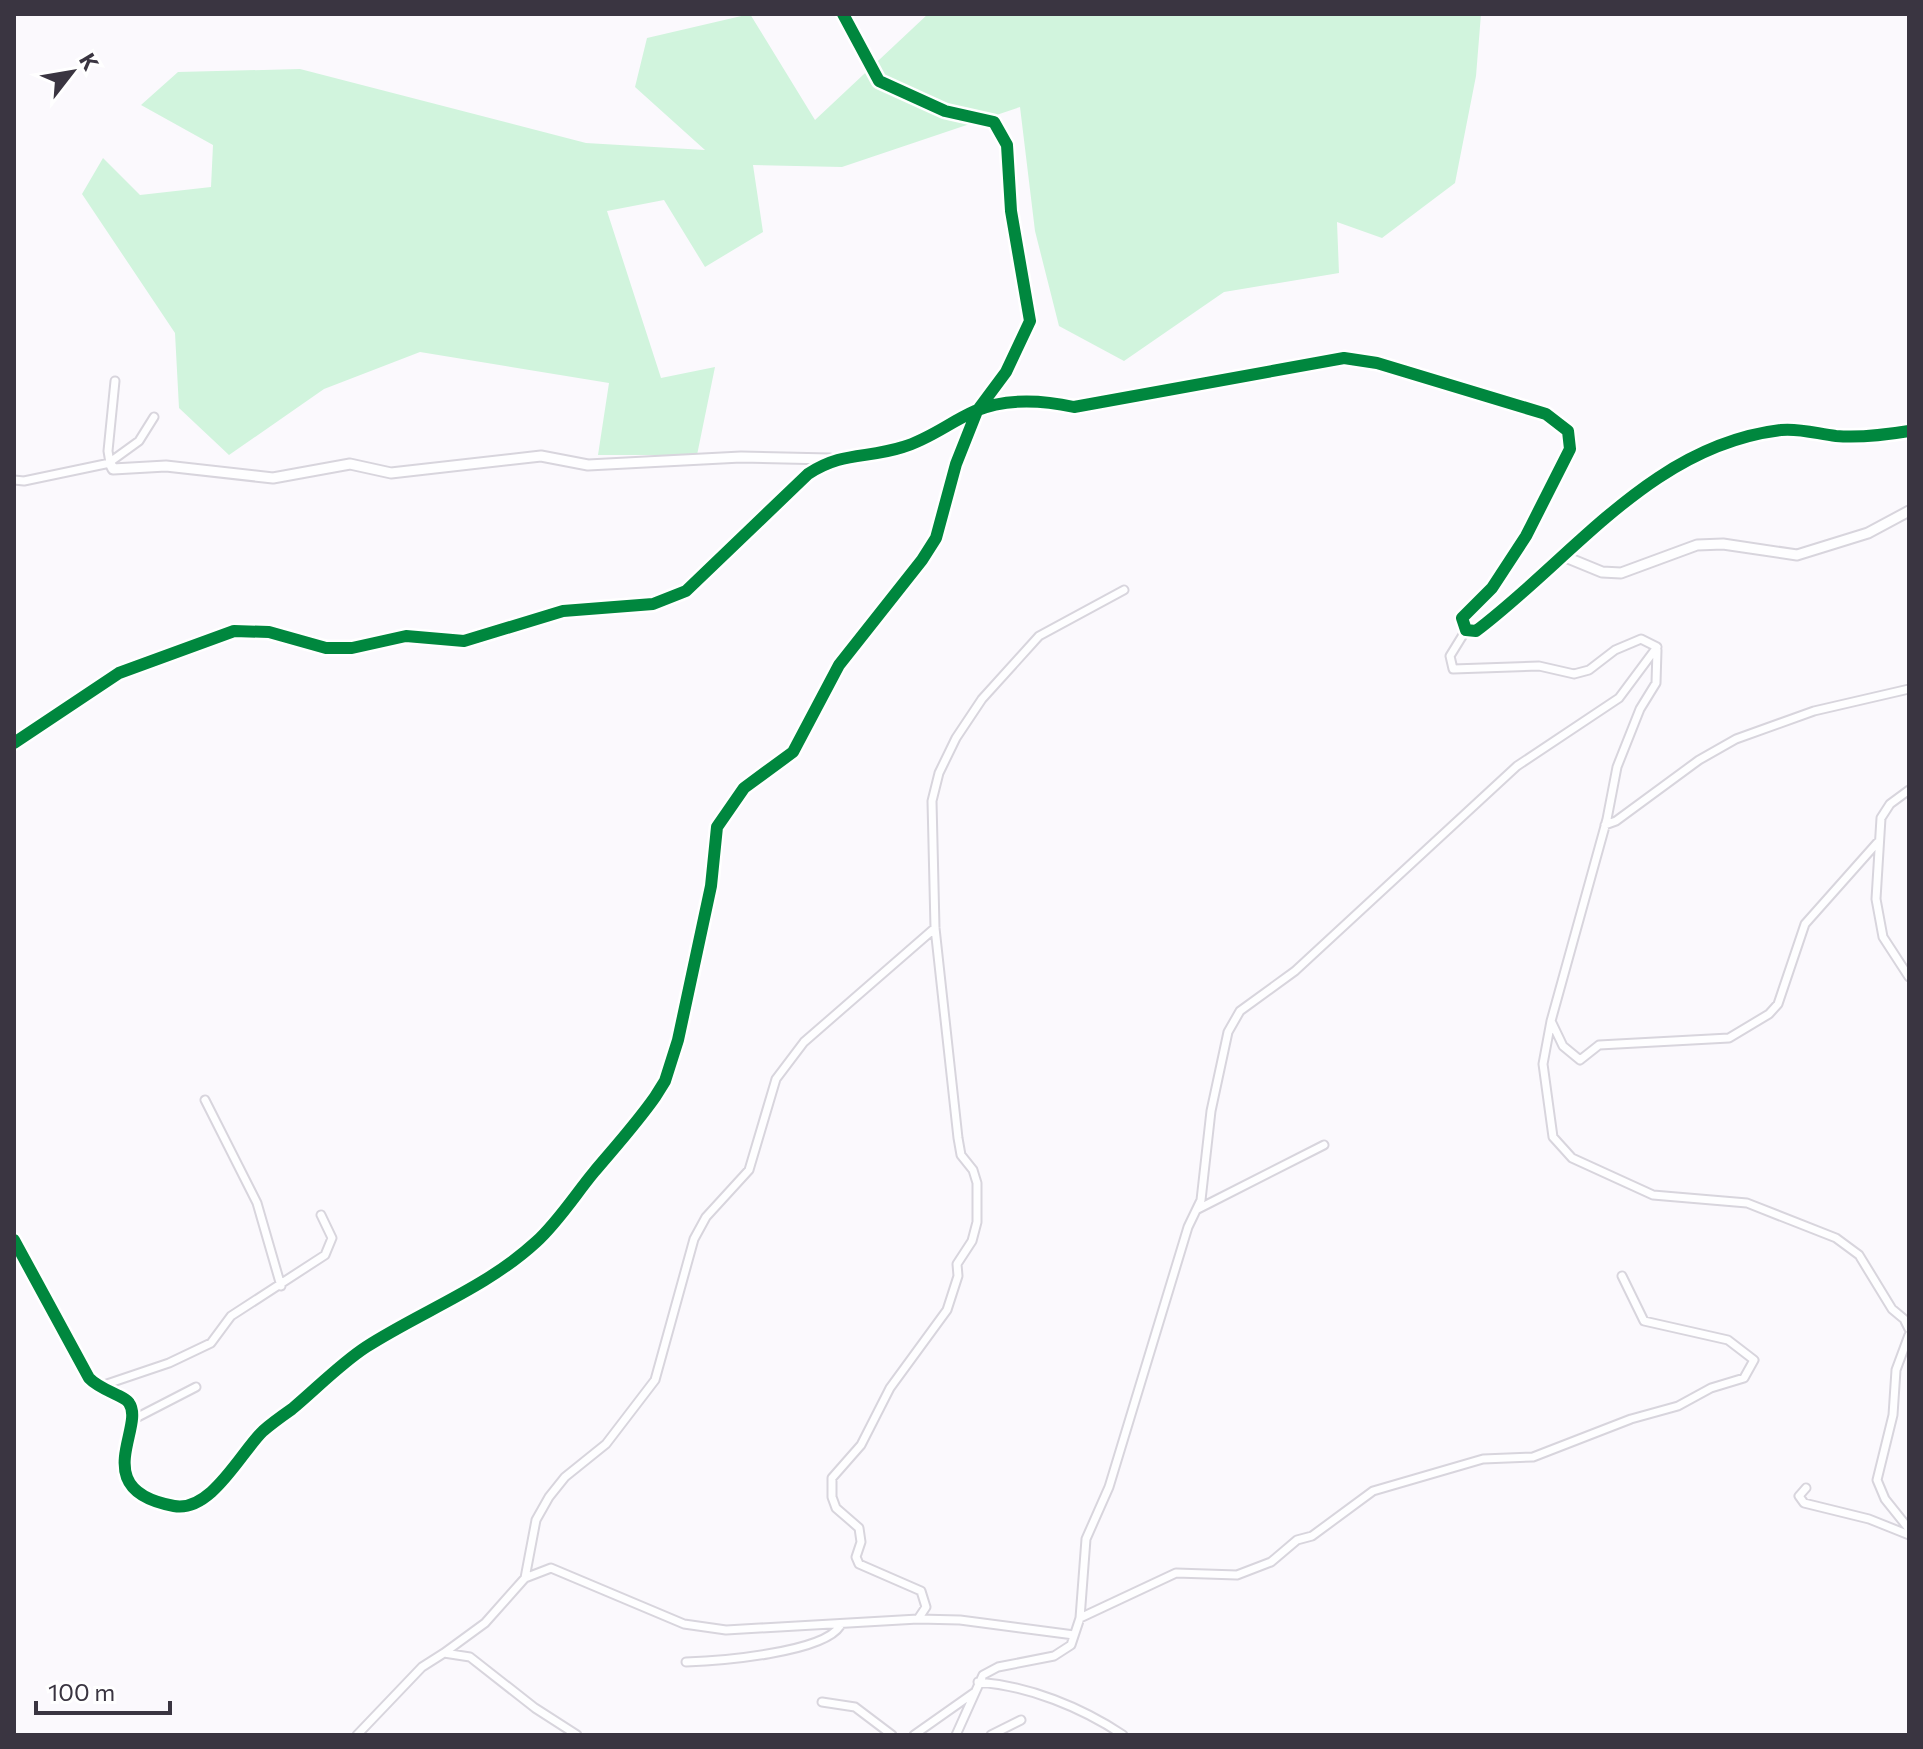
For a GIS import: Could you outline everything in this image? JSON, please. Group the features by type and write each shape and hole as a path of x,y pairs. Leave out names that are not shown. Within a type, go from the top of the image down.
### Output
{"street":[{"path":"14,1240 73,1351 98,1387 131,1404 132,1420 123,1449 130,1482 136,1489 173,1506 194,1503 217,1487 261,1433 364,1348 463,1294 537,1242 620,1144 665,1081 678,1040 711,886 712,850 724,811 751,782 793,752 839,665 936,538 956,464 977,411 1006,372 1030,321 1011,211 1007,145 994,122 945,111 879,81 843,14"},
{"path":"115,381 110,462 113,469 166,466 273,478 350,464 391,473 541,456 588,465 741,457 832,459 900,449 927,439 977,411 1027,401 1074,407 1344,358 1377,363 1546,414 1568,431 1570,449 1526,536 1492,588 1462,618 1466,630"},
{"path":"14,480 24,481 110,462 139,441 154,417"},
{"path":"1466,630 1476,631 1650,481 1700,451 1783,429 1836,436 1909,431"},
{"path":"14,743 119,673 234,631 269,632 326,648 352,648 406,636 464,641 563,611 653,604 686,591 808,474 832,459"},
{"path":"1563,556 1602,572 1621,573 1697,545 1723,544 1797,555 1868,533 1909,511"},
{"path":"918,1619 926,1607 921,1591 859,1564 856,1557 861,1542 859,1528 836,1508 832,1497 832,1478 861,1445 890,1388 947,1310 958,1276 957,1264 972,1241 977,1222 977,1183 973,1170 961,1155 958,1138 935,928 932,801 939,773 956,738 982,699 1039,636 1124,590"},
{"path":"1466,630 1450,656 1453,669 1539,666 1574,674 1589,670 1615,650 1641,639 1657,647"},
{"path":"1657,647 1656,683 1640,709 1617,767 1605,825 1551,1021 1543,1064 1553,1137 1572,1158 1653,1195 1747,1203 1836,1238 1859,1255 1892,1309 1904,1319 1909,1332 1896,1370 1893,1415 1877,1480 1885,1499 1909,1529"},
{"path":"956,1735 983,1675 998,1667 1064,1652 1074,1635 1080,1618 1086,1539 1109,1487 1188,1227 1198,1209 1211,1111 1228,1032 1240,1011 1295,971 1517,766 1619,698 1657,647"},
{"path":"1605,825 1616,821 1642,799 1736,739 1814,711 1909,689"},
{"path":"1909,790 1890,804 1881,818 1877,843 1878,920 1888,947 1909,977"},
{"path":"1551,1021 1563,1046 1580,1060 1599,1045 1718,1040 1736,1034 1776,1008 1805,924 1877,843"},
{"path":"525,1578 536,1520 549,1497 565,1477 606,1444 655,1380 694,1239 706,1217 749,1170 776,1079 804,1042 935,928"},
{"path":"205,1100 257,1203 281,1286"},
{"path":"1198,1209 1324,1145"},
{"path":"98,1387 169,1363 211,1343 231,1316 325,1255 332,1238 321,1215"},
{"path":"1080,1618 1176,1573 1237,1575 1271,1562 1297,1540 1319,1531 1373,1491 1483,1459 1533,1457 1631,1419 1678,1406 1711,1388 1744,1378 1754,1360 1728,1340 1644,1321 1622,1276"},
{"path":"132,1420 196,1387"},
{"path":"1806,1488 1799,1496 1804,1503 1869,1519 1909,1535"},
{"path":"357,1735 422,1667 485,1623 525,1578 551,1568 684,1624 726,1630 840,1626 918,1619 960,1620 1074,1635"},
{"path":"686,1662 741,1661 807,1645 835,1633 840,1626"},
{"path":"444,1653 470,1657 577,1735"},
{"path":"978,1682 1001,1684 1092,1714 1123,1735"},
{"path":"914,1735 975,1692"},
{"path":"822,1702 855,1707 892,1735"},
{"path":"991,1735 1021,1720"}],"green space":[{"path":"750,14 815,120 928,14 1481,14 1476,76 1455,183 1382,238 1337,222 1339,273 1224,292 1124,361 1059,326 1035,231 1020,107 842,167 753,165 763,232 705,267 664,200 607,211 661,378 715,367 697,455 598,455 609,383 420,352 324,389 229,455 179,408 175,333 82,194 103,158 140,195 211,187 213,145 141,105 178,72 300,69 586,143 705,150 635,87 647,38"}],"cycle path":[{"path":"14,1240 89,1378 129,1403 132,1414 125,1458 126,1473 132,1487 147,1498 174,1506 188,1506 213,1491 263,1431 356,1354 496,1273 536,1242 655,1097 665,1081 678,1040 711,886 717,827 744,788 793,752 839,665 936,538 956,464 977,411 1006,372 1030,321 1011,211 1007,145 994,122 945,111 879,81 843,14"},
{"path":"14,743 119,673 234,631 269,632 326,648 352,648 406,636 464,641 563,611 653,604 686,591 808,474 832,462 913,444 975,411 999,404 1037,402 1074,407 1344,358 1377,363 1546,414 1568,431 1570,449 1526,536 1492,588 1462,618 1466,630 1476,631 1616,509 1653,481 1693,457 1735,440 1781,430 1855,437 1909,431"}]}
